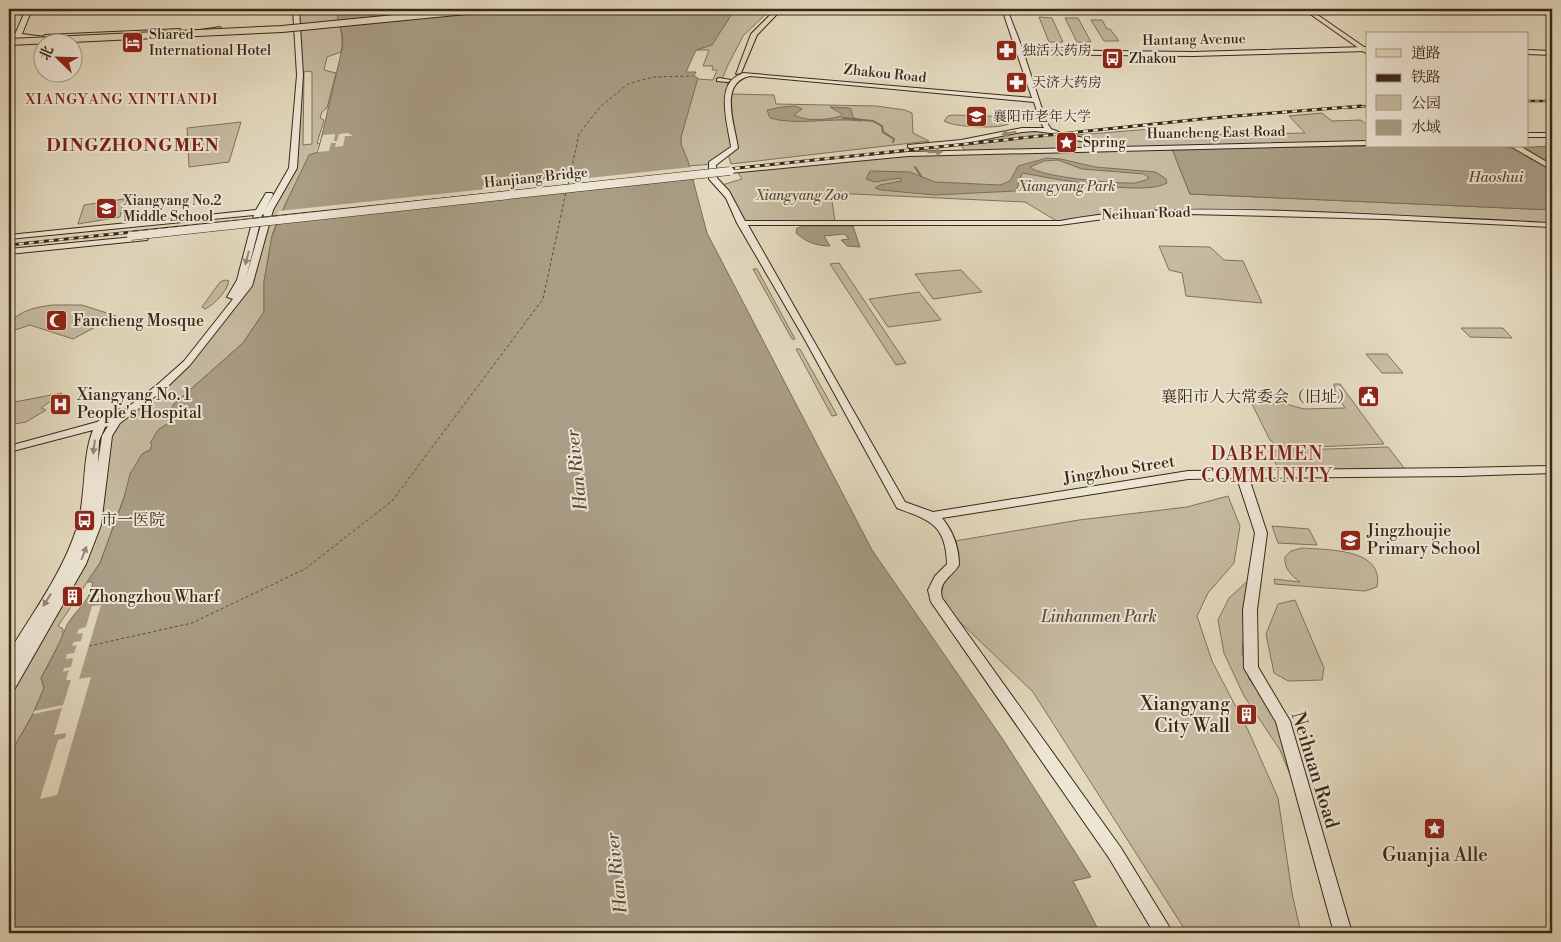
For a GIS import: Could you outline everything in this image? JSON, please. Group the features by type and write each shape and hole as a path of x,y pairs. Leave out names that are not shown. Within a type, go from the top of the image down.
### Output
{"main road":[{"path":"11,39 28,9"},
{"path":"289,9 294,28"},
{"path":"9,663 69,565 83,526 89,502 94,441 101,424 161,380 182,359 238,287 264,212 286,169 296,9"},
{"path":"191,33 212,36 281,31 471,9"},
{"path":"11,39 238,32 487,9"},
{"path":"773,9 748,34 729,85 726,100 735,148 712,164 713,179 722,185 741,222 831,376 901,505 932,516 944,530 952,550 953,559 952,565 939,579 934,590 936,599 1115,853 1164,933"},
{"path":"734,73 754,34 779,9"},
{"path":"1004,9 1046,126"},
{"path":"1306,9 1363,49"},
{"path":"1315,9 1363,49"},
{"path":"191,33 220,29 340,23"},
{"path":"14,26 9,50 32,42"},
{"path":"82,37 294,28"},
{"path":"11,39 32,39"},
{"name":"Hantang Avenue","path":"1021,54 1194,58 1363,49"},
{"path":"1528,54 1552,54"},
{"name":"Zhakou Road","path":"734,73 1037,100"},
{"path":"729,85 740,76 752,74"},
{"path":"719,80 729,85"},
{"name":"Hanjiang Bridge","path":"9,250 960,142 1046,126 1057,133"},
{"name":"Huancheng East Road","path":"1065,136 1104,144 1366,136"},
{"path":"1528,143 1536,139 1552,137"},
{"path":"1528,144 1552,137"},
{"name":"Huancheng East Road","path":"1066,149 1366,143"},
{"path":"1528,145 1552,161"},
{"path":"1516,148 1552,168"},
{"name":"Hanjiang Bridge","path":"9,241 730,168 908,154 1066,149"},
{"path":"9,237 264,212"},
{"name":"Neihuan Road","path":"741,222 1060,223 1095,216 1137,212 1224,212 1424,218 1552,225"},
{"path":"9,250 260,225"},
{"path":"9,686 80,564 95,525 107,436 116,421 174,375 231,310 248,286 260,225"},
{"path":"9,448 116,421"},
{"name":"Jingzhou Street","path":"932,516 1188,475 1552,469"},
{"name":"Neihuan Road","path":"1242,475 1261,533 1250,610 1251,668 1283,721 1343,933"}],"green space":[{"path":"294,9 332,9 332,12 336,12 341,32 342,47 341,52 327,57 324,70 336,73 327,108 322,112 320,118 324,120 317,143 320,144 318,152 305,166 277,221 272,236 264,282 264,312 243,343 174,404 172,421 158,430 150,450 142,454 128,486 100,563 58,626 63,629 63,636 41,678 44,688 33,714 9,756 9,686 80,564 107,436 116,421 187,363 248,286 265,225 293,168 298,46","holes":["304,72 312,72 312,144 303,145"]},
{"path":"735,9 771,9 743,36 727,67 722,80 728,80 727,85 732,94 774,95 776,104 876,106 905,110 912,113 913,133 929,141 731,164 728,154 712,164 689,166 681,144 681,137 697,79 713,80 717,70 712,70 713,66 703,66 709,50 696,50 712,44"},
{"path":"1032,9 1103,9 1107,14 1034,14"},
{"path":"1039,17 1052,18 1063,42 1049,42"},
{"path":"1065,18 1078,18 1091,42 1077,42"},
{"path":"1091,20 1102,20 1107,29 1110,29 1119,41 1104,41"},
{"path":"1322,113 1332,121 1361,120 1366,124 1366,146 1172,149 1190,194 1552,210 1552,225 1424,218 1137,212 1095,215 1060,223 1025,202 853,194 831,194 835,222 741,223 722,185 742,179 737,171 908,154 965,151 959,142 1025,130 1048,129 1065,136 1151,129 1156,136 1305,133 1289,116"},
{"path":"948,116 992,116 1010,123 977,127 957,125 944,121"},
{"path":"241,122 229,162 189,167 187,128"},
{"path":"124,199 120,217 78,224 84,205"},
{"path":"1159,246 1210,247 1224,260 1243,261 1262,303 1186,296 1182,273 1169,270"},
{"path":"839,263 906,363 896,365 830,264"},
{"path":"753,269 757,269 795,339 792,339"},
{"path":"961,270 982,292 933,299 915,274"},
{"path":"229,281 220,297 205,309 202,307 220,282"},
{"path":"919,292 941,320 888,327 869,299"},
{"path":"53,305 82,305 116,316 73,339 30,325 9,332 9,323 19,315 35,308"},
{"path":"1461,328 1503,328 1512,338 1470,337"},
{"path":"796,349 800,349 837,415 832,416"},
{"path":"1366,354 1387,354 1403,373 1382,373"},
{"path":"1334,384 1340,384 1384,444 1291,448 1276,445 1270,440 1251,402 1286,404 1304,409 1345,408 1335,392"},
{"path":"62,393 41,408 46,410 26,422 9,425 9,403"},
{"path":"1388,447 1408,473 1282,474 1268,451"},
{"name":"Linhanmen Park","path":"1228,496 1240,526 1234,563 1208,593 1197,616 1212,661 1248,730 1278,798 1292,893 1301,933 1187,933 1033,692 936,599 939,579 953,565 949,542 1079,520 1187,507"},
{"path":"1272,526 1309,529 1317,545 1278,543"},
{"path":"1302,548 1339,551 1363,558 1372,565 1377,574 1377,587 1365,591 1275,584 1274,579 1300,582 1289,571 1285,557 1291,551"},
{"path":"1250,579 1242,652 1249,679 1274,712 1293,782 1280,750 1244,696 1224,653 1218,620 1229,598"},
{"path":"1295,600 1324,668 1322,680 1288,681 1274,673 1266,634 1278,604"}],"water":[{"name":"Han River","path":"332,9 735,9 712,45 696,50 686,72 696,72 694,76 698,78 681,137 681,144 688,161 707,233 872,550 1004,741 1091,877 1073,881 1100,933 9,933 9,756 33,714 44,688 41,678 67,625 88,597 93,582 87,582 100,563 124,498 130,474 142,454 150,450 152,445 150,443 158,430 172,421 172,416 169,413 174,404 243,343 264,312 264,282 272,236 309,155 318,152 343,45 342,33 336,12 332,12"},
{"path":"795,106 802,109 794,115 805,119 817,120 841,116 842,114 830,107 845,107 851,109 853,117 861,121 791,121 770,118 767,110"},
{"name":"Haoshui","path":"1366,146 1366,148 1528,148 1552,146 1552,210 1190,194 1172,149"},
{"path":"1047,158 1061,159 1095,167 1156,172 1166,179 1167,183 1155,187 1119,187 1022,173 1016,191 934,195 875,188 880,185 901,181 901,178 874,182 866,179 870,171 910,172 935,182 1000,185 1010,181 1018,166","holes":["1058,160 1082,169 1144,174 1149,178 1134,183 1096,181 1048,174 1036,171 1030,167 1044,161"]},
{"path":"805,226 853,226 860,247 847,246 841,240 849,239 844,234 824,236 830,246 811,243 796,233 797,228"}],"pier":[{"path":"348,133 353,136 345,136 343,146 335,147 336,143 331,143 329,151 318,152 323,135 335,134 334,141 337,141 339,134"},
{"path":"692,167 694,177 274,222 279,211"},
{"path":"101,605 79,679 91,677 57,795 40,799 58,740 65,738 66,733 54,735 62,708 33,714 34,711 63,705 71,680 66,680 69,670 63,672 64,668 71,667 73,658 66,659 67,654 74,653 77,645 72,646 74,642 81,641 83,633 77,634 79,629 86,627 92,606"}],"waterway":[{"path":"843,118 873,121 882,126 883,132 894,139 893,142"},
{"path":"915,167 921,176"}],"ferry route":[{"path":"568,185 579,134 600,107 628,84 653,77 693,76"},
{"path":"89,646 192,623 305,569 392,501 543,299 566,192"}],"railway":[{"path":"1528,101 1552,101"},
{"path":"9,245 1211,118 1361,106"},
{"path":"1345,108 1366,106"}],"place":[{"name":"Shared International Hotel","path":"133,43"},
{"name":"独活大药房","path":"1006,51"},
{"name":"Zhakou","path":"1113,59"},
{"name":"天济大药房","path":"1016,83"},
{"name":"襄阳市老年大学","path":"977,117"},
{"name":"Spring","path":"1067,143"},
{"name":"Xiangyang No.2 Middle School","path":"107,209"},
{"name":"Fancheng Mosque","path":"57,321"},
{"name":"襄阳市人大常委会（旧址）","path":"1369,397"},
{"name":"Xiangyang No. 1 People's Hospital","path":"61,404"},
{"name":"市一医院","path":"85,520"},
{"name":"Jingzhoujie Primary School","path":"1351,540"},
{"name":"Zhongzhou Wharf","path":"73,597"},
{"name":"Xiangyang City Wall","path":"1246,715"},
{"name":"Guanjia Alle","path":"1435,829"}],"district":[{"name":"XIANGYANG XINTIANDI","path":"122,99"},
{"name":"DINGZHONGMEN","path":"133,145"},
{"name":"DABEIMEN COMMUNITY","path":"1267,465"}],"park label":[{"name":"Xiangyang Park","path":"1067,187"},
{"name":"Xiangyang Zoo","path":"802,196"}]}
